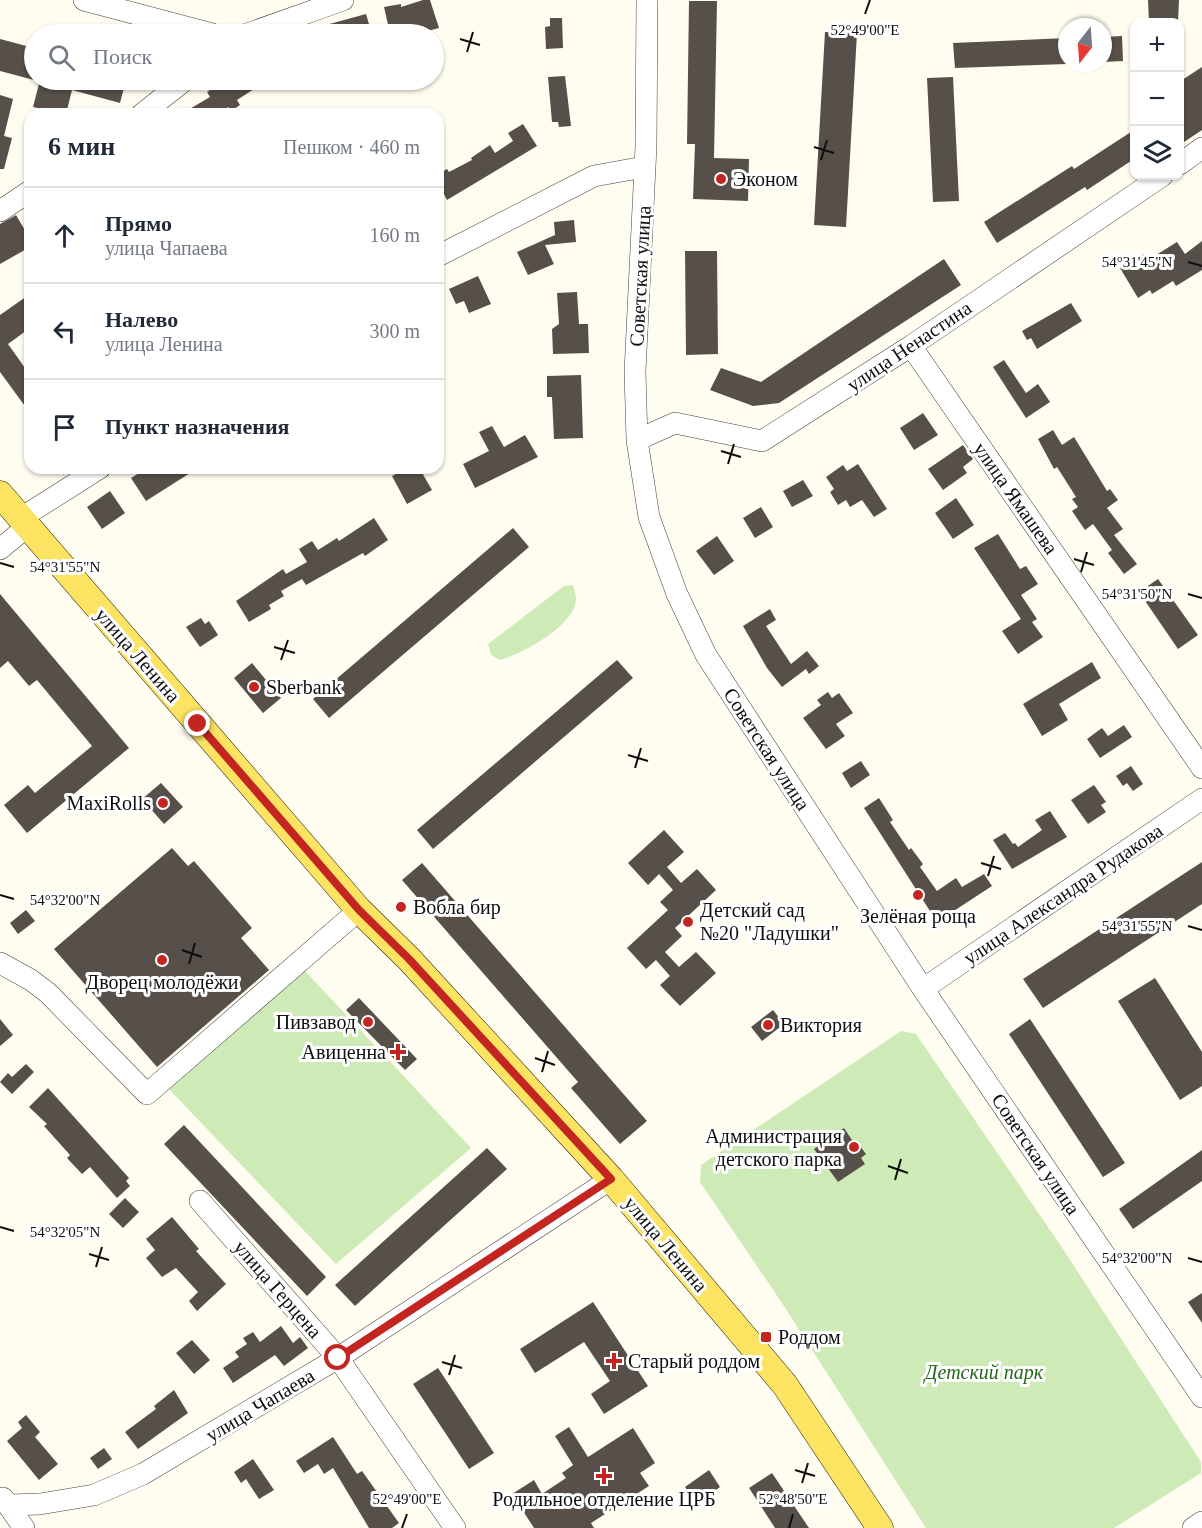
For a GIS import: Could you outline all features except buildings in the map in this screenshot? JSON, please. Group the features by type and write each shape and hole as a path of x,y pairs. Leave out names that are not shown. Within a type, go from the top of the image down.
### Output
{"main road":[{"name":"улица Ленина","path":"0,494 359,910 409,959 611,1179 786,1385 880,1528"}],"street":[{"path":"84,0 174,24"},
{"path":"275,24 343,0"},
{"name":"Советская улица","path":"647,0 644,167 635,372 637,440 649,518 677,594 706,655 923,989 1202,1397"},
{"path":"150,108 172,90"},
{"path":"1184,161 1202,148"},
{"path":"444,253 594,176 644,167"},
{"name":"улица Ненастина","path":"637,440 675,423 762,441 911,346 1156,180"},
{"path":"0,211 24,195"},
{"name":"улица Ямашева","path":"911,346 1202,768"},
{"path":"0,549 24,522 92,474"},
{"name":"улица Александра Рудакова","path":"923,989 1202,799"},
{"path":"0,963 31,980 48,993 147,1094 359,910"},
{"name":"улица Чапаева","path":"5,1500 40,1504 94,1495 143,1474 338,1358 611,1179"},
{"name":"улица Герцена","path":"200,1201 338,1358 454,1528"},
{"path":"5,1500 24,1528"},
{"path":"1193,1528 1202,1522"}],"green space":[{"path":"573,585 576,599 574,609 558,628 534,645 510,657 500,660 491,655 488,644 564,586"},
{"path":"305,971 471,1148 336,1264 166,1086"},
{"name":"Детский парк","path":"901,1031 916,1034 1061,1246 1201,1462 1201,1473 1114,1528 926,1528 784,1306 700,1182 701,1165"}],"place":[{"name":"Эконом","path":"721,179"},
{"name":"Sberbank","path":"254,687"},
{"name":"MaxiRolls","path":"163,803"},
{"name":"Зелёная роща","path":"918,895"},
{"name":"Вобла бир","path":"401,907"},
{"name":"Детский сад №20 \"Ладушки\"","path":"688,922"},
{"name":"Дворец молодёжи","path":"162,960"},
{"name":"Пивзавод","path":"368,1022"},
{"name":"Виктория","path":"768,1025"},
{"name":"Авиценна","path":"398,1052"},
{"name":"Администрация детского парка","path":"854,1147"},
{"name":"Роддом","path":"766,1337"},
{"name":"Старый роддом","path":"614,1361"},
{"name":"Родильное отделение ЦРБ","path":"604,1476"}],"route":[{"path":"198,724 359,910 409,959 611,1179 338,1358"}]}
